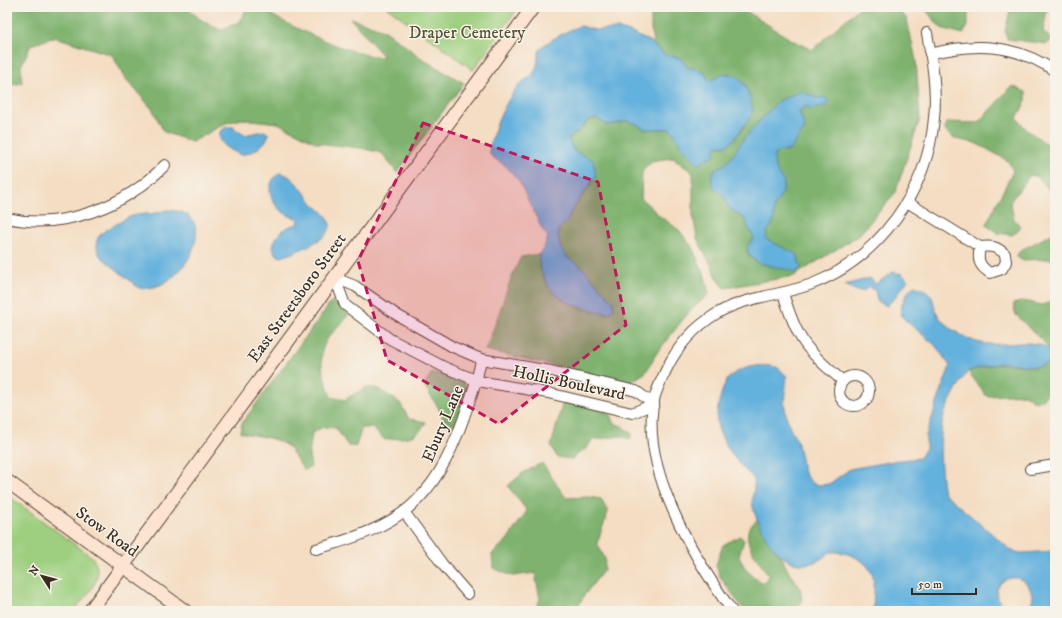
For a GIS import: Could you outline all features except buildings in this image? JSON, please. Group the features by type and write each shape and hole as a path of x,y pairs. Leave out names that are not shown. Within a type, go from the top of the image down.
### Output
{"main road":[{"name":"East Streetsboro Street","path":"90,611 534,7"},
{"name":"Stow Road","path":"7,481 185,611"}],"street":[{"path":"732,611 714,585 691,546 668,496 656,464 653,437 654,404 660,382 671,360 693,332 716,314 730,306 748,300 783,293 813,284 840,270 859,256 885,232 907,202 924,165 933,130 935,105 927,33"},
{"path":"930,54 967,46 1002,48 1033,58 1055,71"},
{"path":"7,218 44,221 90,213 113,204 145,184 165,165"},
{"path":"907,202 980,247"},
{"name":"Hollis Boulevard","path":"335,278 355,286 397,315 453,347 482,359 551,371 636,392 654,404"},
{"name":"Hollis Boulevard","path":"335,278 345,305 390,339 446,368 478,381 548,393 632,413 654,404"},
{"path":"783,293 794,327 804,344 819,362 843,381"},
{"name":"Ebury Lane","path":"316,548 353,539 374,531 404,512 426,491 447,461 478,381 482,359"},
{"path":"1030,469 1055,465"},
{"path":"404,512 443,565 468,594"}],"highlighted area":[{"path":"423,123 598,182 626,325 499,424 387,360 358,261"}],"green space":[{"path":"7,7 186,7 200,19 220,30 240,22 247,7 262,7 263,10 322,40 357,52 372,56 384,57 350,18 384,30 427,62 464,83 397,173 382,153 360,148 317,143 278,123 242,119 226,123 192,142 164,132 153,110 126,79 112,55 55,37 31,45 21,66 22,83 7,86"},
{"name":"Draper Cemetery","path":"387,7 519,7 473,70"},
{"path":"651,7 740,7 790,39 812,50 860,7 896,7 907,19 916,61 920,119 895,193 859,235 794,276 725,288 719,281 697,238 693,215 693,173 673,158 652,161 642,172 641,198 661,217 679,230 692,247 704,274 709,294 691,310 677,327 656,354 646,372 631,382 621,381 485,350 515,268 521,257 541,254 540,263 546,281 551,290 568,303 599,313 609,313 614,309 613,301 581,266 568,258 561,249 558,237 559,229 568,220 571,212 596,176 576,152 568,138 579,131 588,120 598,118 606,125 626,121 635,123 644,129 671,129 683,147 698,163 705,159 717,146 741,131 753,111 745,84 736,77 730,74 708,81 706,74 699,70 687,67 677,57 665,55 653,44"},
{"path":"923,7 968,7 968,26 963,34 941,28"},
{"path":"1011,7 1048,7 1043,31 1052,40 1047,44 1007,39 1005,31"},
{"path":"1012,86 1026,92 1026,101 1017,118 1027,130 1055,150 1055,196 1038,177 1030,175 1010,202 1014,219 1021,227 1013,235 998,233 986,225 1013,171 1008,161 975,143 955,139 945,131 946,122 978,123"},
{"path":"1055,231 1055,259 1021,260 1016,256 1021,250"},
{"path":"1055,300 1055,385 1042,400 1035,402 1025,394 986,396 968,371 1002,364 1035,368 1052,351 1016,315 1013,304 1024,301 1042,305"},
{"path":"332,301 348,314 342,324 328,338 322,352 322,367 331,397 344,400 367,387 379,389 400,403 409,419 426,422 418,433 408,437 385,440 372,428 362,428 356,446 348,446 336,428 323,427 312,433 309,455 311,467 304,470 290,449 285,445 273,439 240,432 242,423"},
{"path":"432,372 462,380 467,388 455,425 443,419 438,407 424,386"},
{"path":"563,402 601,409 610,414 613,423 622,426 632,434 630,439 620,436 592,440 588,447 571,459 557,457 551,446"},
{"path":"542,463 566,498 588,497 601,499 608,512 597,543 605,559 604,570 585,594 576,611 535,611 540,599 535,573 512,576 493,568 492,554 507,540 527,511 508,486 523,473"},
{"path":"7,495 92,557 96,565 97,572 94,586 74,611 7,611"},
{"path":"758,519 766,536 782,558 789,573 800,587 802,602 794,611 745,611 720,577 716,565 723,545 740,536 744,540 739,556 746,570 762,583 769,577 754,554 748,541 749,528"}],"water":[{"path":"581,26 595,30 619,29 627,31 649,41 665,55 681,58 687,67 699,70 706,74 708,81 721,75 732,74 742,81 745,86 753,111 733,141 727,145 717,146 714,151 716,155 705,159 700,165 682,147 671,129 644,129 635,123 626,121 610,125 603,123 597,118 588,120 579,131 568,138 574,151 593,160 596,176 571,212 568,220 559,229 558,237 561,249 568,258 581,266 613,301 614,309 609,313 567,302 554,293 549,287 539,263 540,254 548,237 542,229 519,181 506,166 491,156 489,152 493,135 504,108 519,85 533,74 541,48 572,29"},
{"path":"801,91 817,98 825,97 829,102 821,108 811,110 806,106 799,111 805,128 789,151 779,151 774,156 776,170 784,182 783,192 774,207 774,221 767,232 766,239 798,255 799,263 802,266 797,272 759,263 749,256 747,247 754,238 747,226 746,220 729,208 723,195 714,188 711,179 715,169 724,165 731,158 745,137 778,101"},
{"path":"226,127 233,127 244,135 264,131 269,134 262,146 241,155 226,146 221,140 220,132"},
{"path":"279,173 289,176 312,202 326,215 330,223 330,227 325,236 314,243 281,257 276,254 274,249 276,239 284,229 296,225 299,221 297,218 290,216 277,207 270,194 270,187 273,180"},
{"path":"166,210 184,213 194,223 196,236 192,251 183,266 171,279 156,287 139,288 100,256 97,250 97,240 102,233 130,217 158,213"},
{"path":"893,272 902,274 908,280 887,306 877,301 875,290 868,287 864,291 857,291 845,285 870,278 876,284"},
{"path":"914,286 927,291 930,294 939,317 948,327 969,339 980,343 991,344 1033,344 1043,346 1052,351 1050,359 1046,364 1041,366 1000,363 968,371 955,391 945,412 941,430 940,452 941,475 944,493 1012,551 1021,553 1055,551 1055,611 1023,611 1028,608 1033,599 1028,586 1021,579 1012,578 1004,581 998,586 997,594 1001,603 1012,611 874,611 873,577 867,565 862,561 856,557 843,553 830,552 816,561 804,564 792,562 781,555 772,546 757,520 753,507 754,479 731,454 719,431 717,423 719,402 723,388 728,379 732,375 744,369 757,366 770,366 777,368 787,377 784,401 786,415 790,428 797,440 804,473 812,483 818,485 829,484 850,469 899,460 920,458 926,448 926,435 950,366 935,345 904,319 900,313 905,298"}]}
